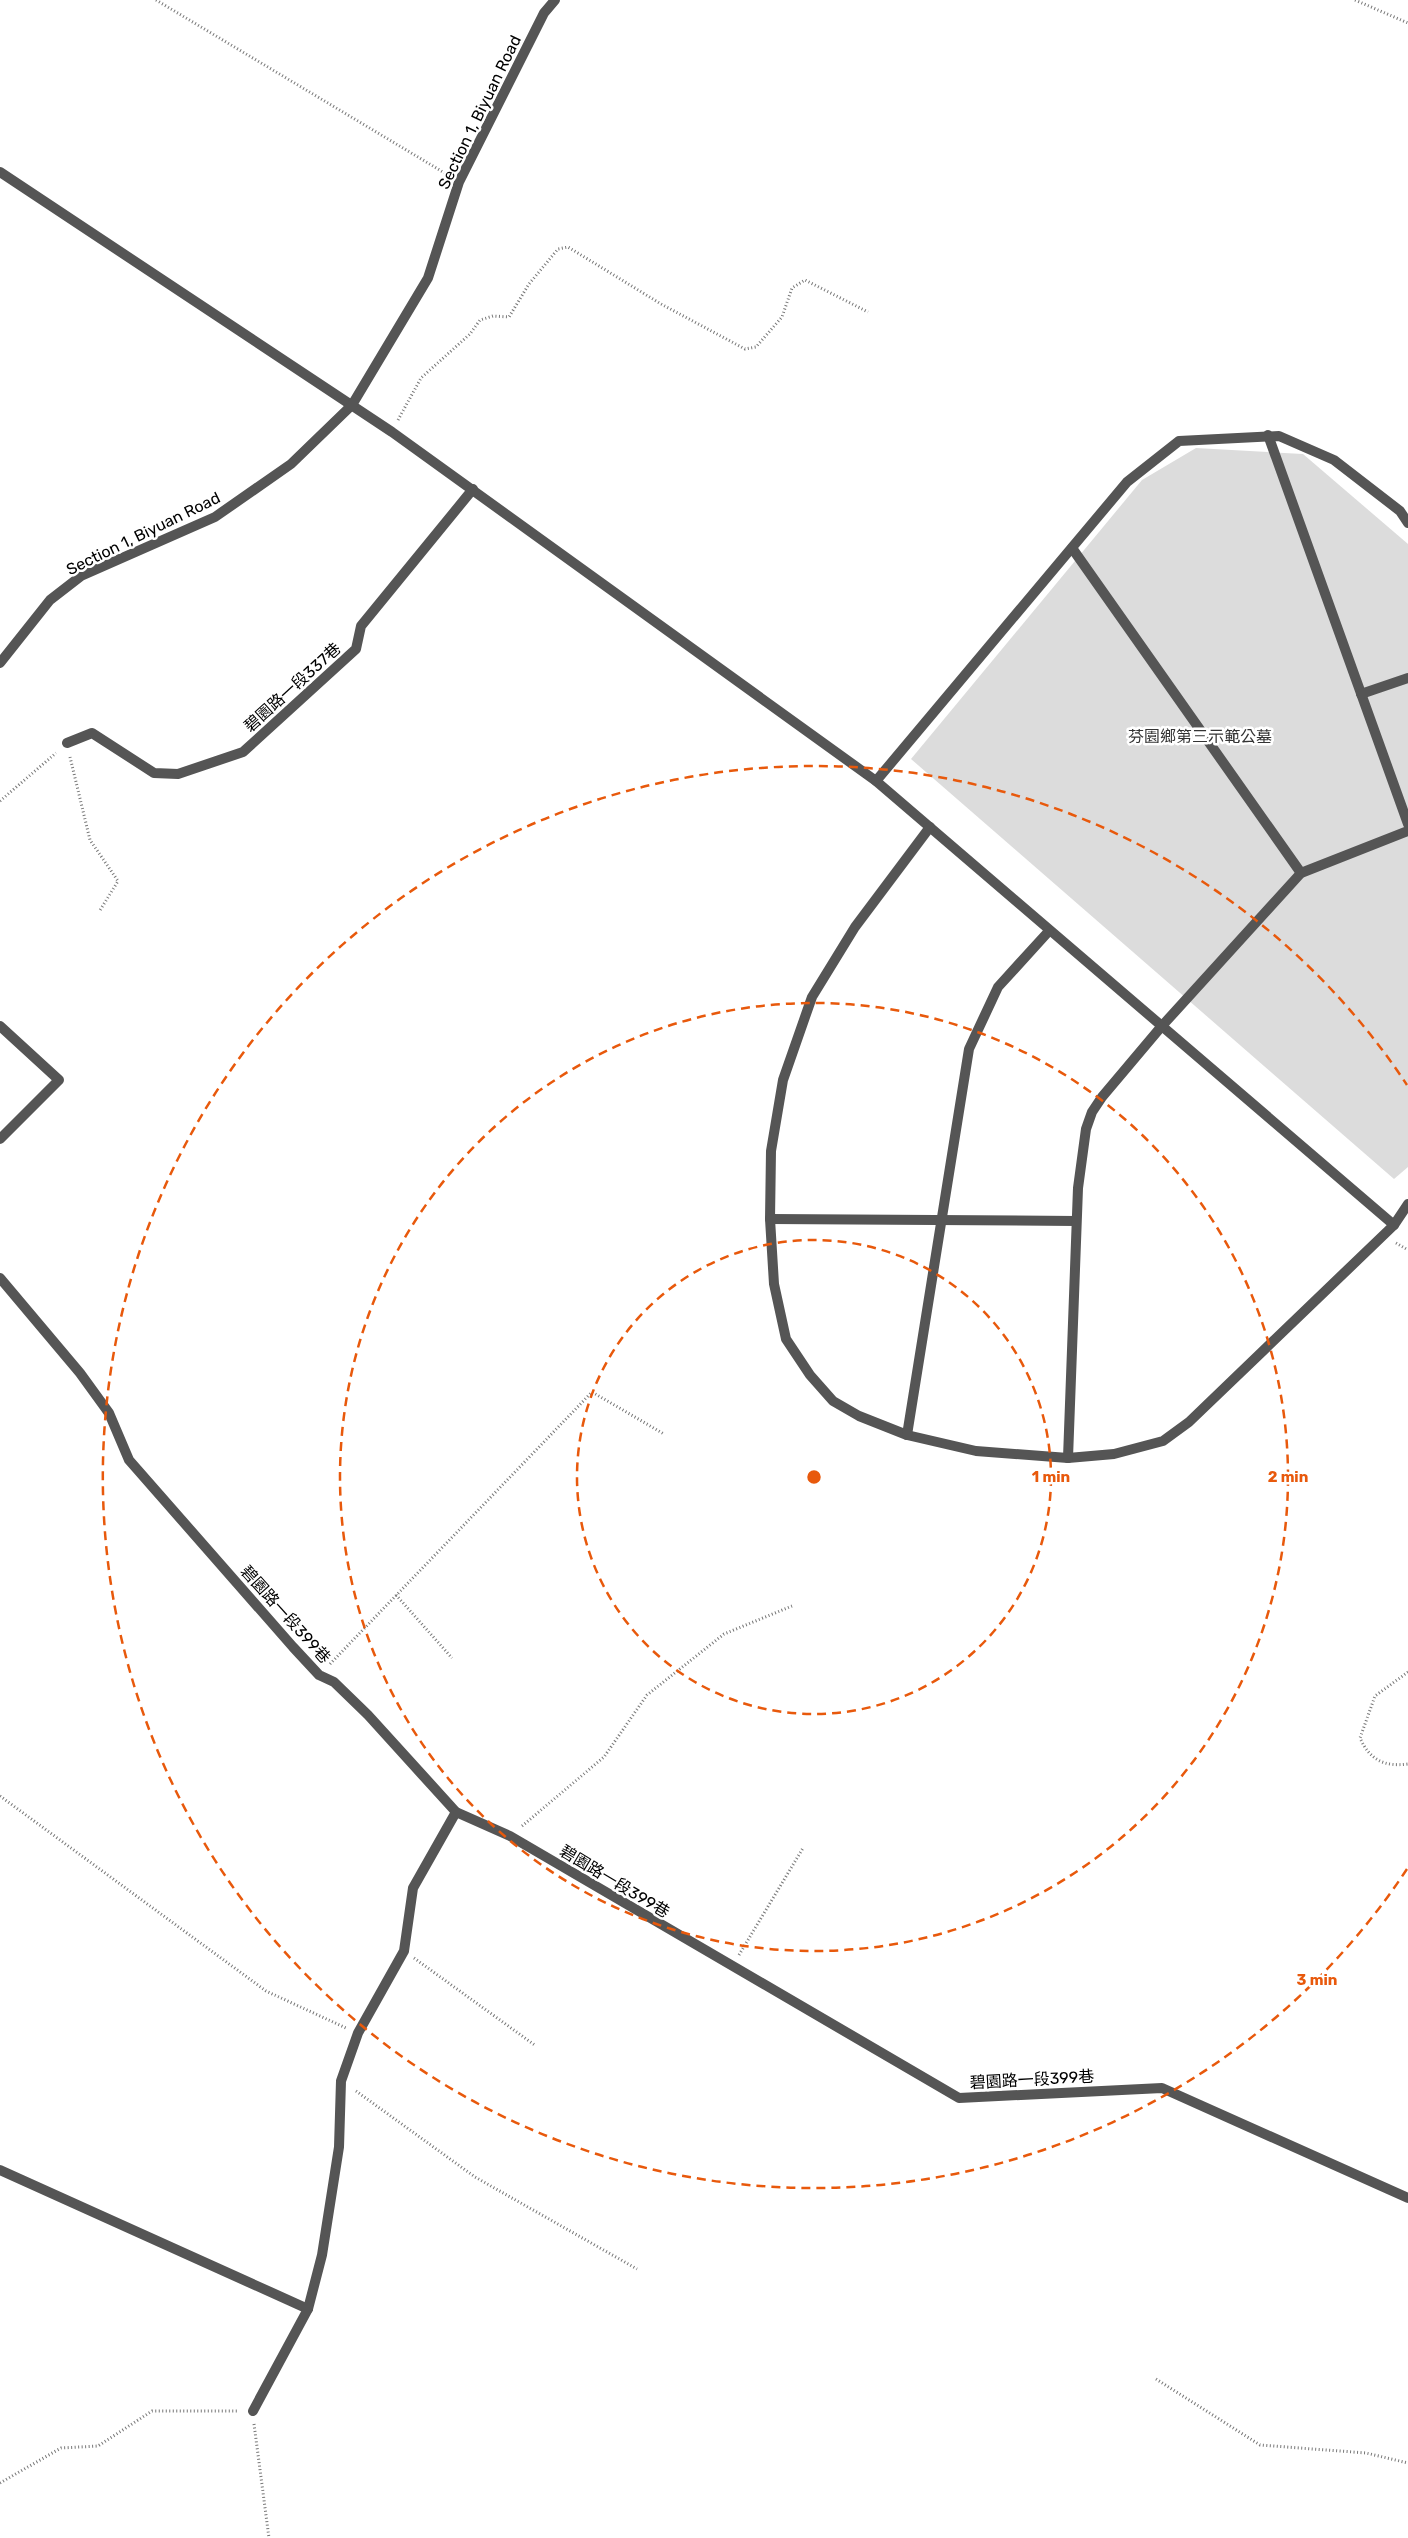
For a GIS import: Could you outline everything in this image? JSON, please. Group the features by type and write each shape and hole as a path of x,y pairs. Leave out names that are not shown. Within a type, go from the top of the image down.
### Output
{"lane":[{"name":"Section 1, Biyuan Road","path":"0,663 50,600 81,576 215,517 291,464 352,405 428,278 459,182 544,13 555,0"},
{"path":"0,172 392,432 876,781 1394,1225"},
{"path":"1268,436 1408,824"},
{"path":"876,781 1127,482 1179,441 1279,436 1334,460 1400,512 1408,523"},
{"name":"碧園路一段337巷","path":"67,743 92,733 154,773 178,774 243,752 356,648 361,626 473,489"},
{"path":"1072,548 1301,873"},
{"path":"1361,694 1408,678"},
{"path":"930,827 855,927 812,997 782,1080 771,1151 770,1219 774,1284 786,1339 810,1375 833,1401 858,1416 907,1435 976,1451 1068,1458 1114,1454 1163,1441 1189,1422 1394,1225 1408,1204"},
{"path":"1068,1458 1078,1188 1086,1129 1092,1112 1102,1096 1161,1027 1301,873 1408,831"},
{"path":"907,1435 969,1049 998,987 1050,931"},
{"path":"0,1026 59,1080 0,1139"},
{"path":"770,1219 1076,1220"},
{"name":"碧園路一段399巷","path":"0,1278 80,1373 109,1413 129,1460 319,1675 334,1682 368,1715 456,1812 510,1836 959,2098 1162,2088 1408,2198"},
{"path":"253,2411 308,2309 322,2255 337,2156 341,2081 358,2033 404,1951 413,1888 456,1812"},
{"path":"0,2170 308,2309"}],"path":[{"path":"156,0 459,182"},
{"path":"1355,0 1408,23"},
{"path":"392,432 421,378 470,334 480,320 493,316 510,317 530,284 558,249 568,247 660,304 745,349 756,347 782,317 792,288 806,280 868,312"},
{"path":"0,801 67,743 90,840 118,881 99,912"},
{"path":"319,1675 592,1392 664,1434"},
{"path":"396,1595 452,1658"},
{"path":"510,1836 604,1757 647,1695 724,1634 792,1606"},
{"path":"1408,1672 1375,1696 1360,1738 1366,1752 1381,1762 1394,1766 1408,1764"},
{"path":"0,1796 266,1991 358,2033"},
{"path":"732,1967 803,1848"},
{"path":"404,1951 536,2046"},
{"path":"341,2081 475,2176 637,2268"},
{"path":"1156,2379 1260,2445 1366,2453 1408,2463"},
{"path":"0,2483 61,2448 98,2446 152,2411 253,2411 268,2538"}],"green space":[{"name":"芬園鄉第三示範公墓","path":"1196,448 1303,454 1408,544 1408,1167 1394,1179 911,759 1142,480"}]}
